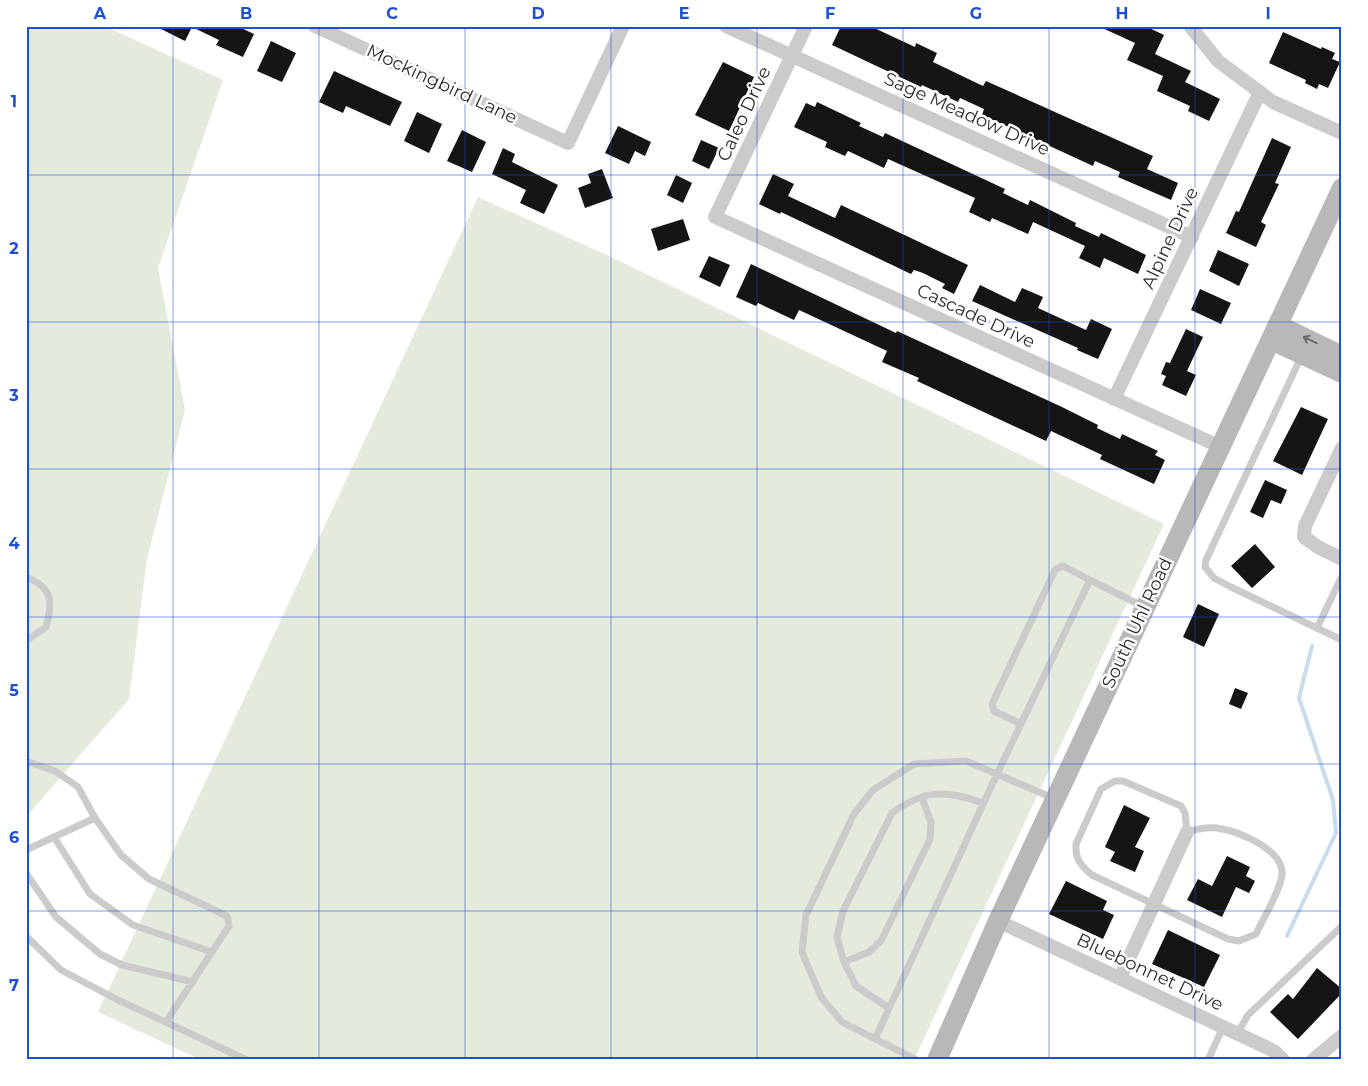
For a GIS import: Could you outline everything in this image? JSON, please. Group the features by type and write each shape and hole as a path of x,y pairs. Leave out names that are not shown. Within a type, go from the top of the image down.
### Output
{"main road":[{"name":"South Uhl Road","path":"937,1060 1054,799 1342,188"},
{"path":"1274,333 1302,355 1342,373"},
{"path":"1274,333 1342,356"}],"street":[{"name":"Mockingbird Lane","path":"315,26 568,143 623,26"},
{"name":"Sage Meadow Drive","path":"726,26 1192,237"},
{"name":"Caleo Drive","path":"715,217 806,26"},
{"path":"1190,26 1218,61 1273,102 1342,133"},
{"name":"Alpine Drive","path":"1114,399 1260,92"},
{"name":"Cascade Drive","path":"715,217 1221,447"},
{"path":"1342,448 1337,471 1305,526 1304,537 1318,547 1342,559"},
{"path":"1120,978 1187,832"},
{"name":"Bluebonnet Drive","path":"998,921 1274,1051 1283,1060"},
{"path":"1313,1060 1342,1036"}],"lane":[{"path":"1302,355 1206,560 1205,567 1214,578 1342,640"},
{"path":"1021,724 994,711 992,704 1055,570 1063,566 1144,607"},
{"path":"1317,628 1342,576"},
{"path":"26,577 44,587 52,606 46,627 26,641"},
{"path":"875,1039 983,803 1090,580"},
{"path":"26,761 55,771 78,787 95,818 121,855 149,879 227,916 229,926 166,1022"},
{"path":"917,1060 842,1022 821,997 802,952 806,915 854,814 873,790 914,764 966,761 1054,799"},
{"path":"1123,781 1181,806 1185,813 1187,832 1205,828 1218,828 1237,833 1275,854 1281,864 1281,879 1256,934 1239,941 1228,939 1092,875 1078,862 1076,844 1101,789 1108,784 1123,781"},
{"path":"889,1008 856,986 844,962 837,938 843,911 892,813 905,804 940,792 961,795 983,803"},
{"path":"844,962 869,952 881,941 930,839 931,822 922,798"},
{"path":"26,850 95,818"},
{"path":"54,837 90,894 133,926 212,952"},
{"path":"26,873 56,918 100,954 122,965 192,982"},
{"path":"1237,1034 1248,1016 1342,926"},
{"path":"26,936 61,970 247,1060"},
{"path":"1208,1060 1223,1027"}],"green space":[{"path":"26,26 104,26 223,80 158,268 185,410 147,559 129,699 26,817"},
{"path":"478,197 609,256 1164,524 914,1060 201,1060 98,1012"}],"building":[{"path":"155,26 237,26 254,34 243,57 216,45 219,40 192,27 185,41"},
{"path":"841,26 870,26 915,47 916,43 937,53 933,62 983,86 986,81 1153,156 1147,169 1178,183 1171,200 1118,177 1120,172 1095,161 1093,166 982,115 984,109 960,98 958,102 922,85 921,87 832,45"},
{"path":"1098,26 1145,26 1164,35 1155,54 1191,71 1185,82 1220,99 1209,121 1188,111 1190,106 1157,91 1163,76 1127,60 1135,43"},
{"path":"1283,32 1321,49 1322,47 1335,53 1332,59 1340,62 1328,88 1319,84 1317,89 1305,83 1306,80 1269,63"},
{"path":"271,41 296,53 282,82 257,71"},
{"path":"723,62 754,77 729,131 695,115"},
{"path":"334,71 402,102 390,126 346,106 343,113 319,102"},
{"path":"817,102 861,123 859,126 883,137 885,133 1005,189 1003,193 1028,205 1030,200 1076,223 1075,226 1099,237 1101,233 1146,255 1138,274 1104,258 1100,268 1079,258 1085,246 1033,222 1028,234 992,218 990,222 969,212 975,198 888,159 884,168 848,151 845,156 825,147 827,142 794,127 806,103 815,107"},
{"path":"417,112 442,124 429,153 404,141"},
{"path":"618,126 651,142 645,156 635,151 629,164 605,153"},
{"path":"462,130 486,142 472,172 447,161"},
{"path":"1272,138 1291,147 1275,183 1279,184 1261,222 1266,225 1256,247 1226,233 1236,211 1239,212"},
{"path":"701,140 719,148 709,169 692,161"},
{"path":"503,148 515,154 512,162 558,185 544,214 520,203 526,190 492,174"},
{"path":"602,169 613,198 585,208 578,188 591,183 588,174"},
{"path":"773,174 794,184 788,196 835,218 841,205 968,265 954,294 942,288 945,284 923,273 914,270 911,274 781,212 780,214 759,204"},
{"path":"676,175 692,183 683,203 667,195"},
{"path":"683,219 690,240 658,251 651,229"},
{"path":"1218,250 1249,264 1239,286 1209,271"},
{"path":"709,256 730,265 720,287 699,277"},
{"path":"751,264 896,333 897,331 1062,407 1098,425 1097,428 1120,439 1122,434 1158,451 1155,455 1165,460 1154,484 1100,459 1102,455 1051,431 1046,441 917,381 919,378 882,362 887,351 799,310 794,320 758,303 756,306 736,297"},
{"path":"980,285 1015,302 1022,288 1043,297 1038,308 1086,330 1091,319 1112,329 1098,359 1077,350 1078,348 972,301"},
{"path":"1200,289 1231,303 1221,324 1191,310"},
{"path":"1186,329 1203,337 1187,371 1196,375 1186,396 1162,385 1166,376 1161,374 1166,362 1170,363"},
{"path":"1301,407 1328,419 1302,475 1273,461"},
{"path":"1265,480 1287,490 1281,504 1271,500 1263,518 1250,512"},
{"path":"1255,544 1275,567 1252,588 1231,566"},
{"path":"1198,604 1219,614 1204,647 1183,637"},
{"path":"1235,688 1248,693 1241,709 1229,704"},
{"path":"1124,805 1150,818 1135,847 1144,851 1135,872 1110,861 1115,852 1105,847"},
{"path":"1227,856 1250,867 1246,876 1255,881 1249,893 1236,887 1222,917 1187,900 1198,879 1212,886"},
{"path":"1066,881 1107,901 1103,910 1114,915 1103,939 1049,914"},
{"path":"1168,930 1220,955 1204,987 1152,964"},
{"path":"1317,968 1342,989 1342,993 1298,1039 1270,1012 1288,994 1293,999"}],"waterway":[{"path":"1287,936 1336,833 1333,800 1299,698 1312,646"}]}
